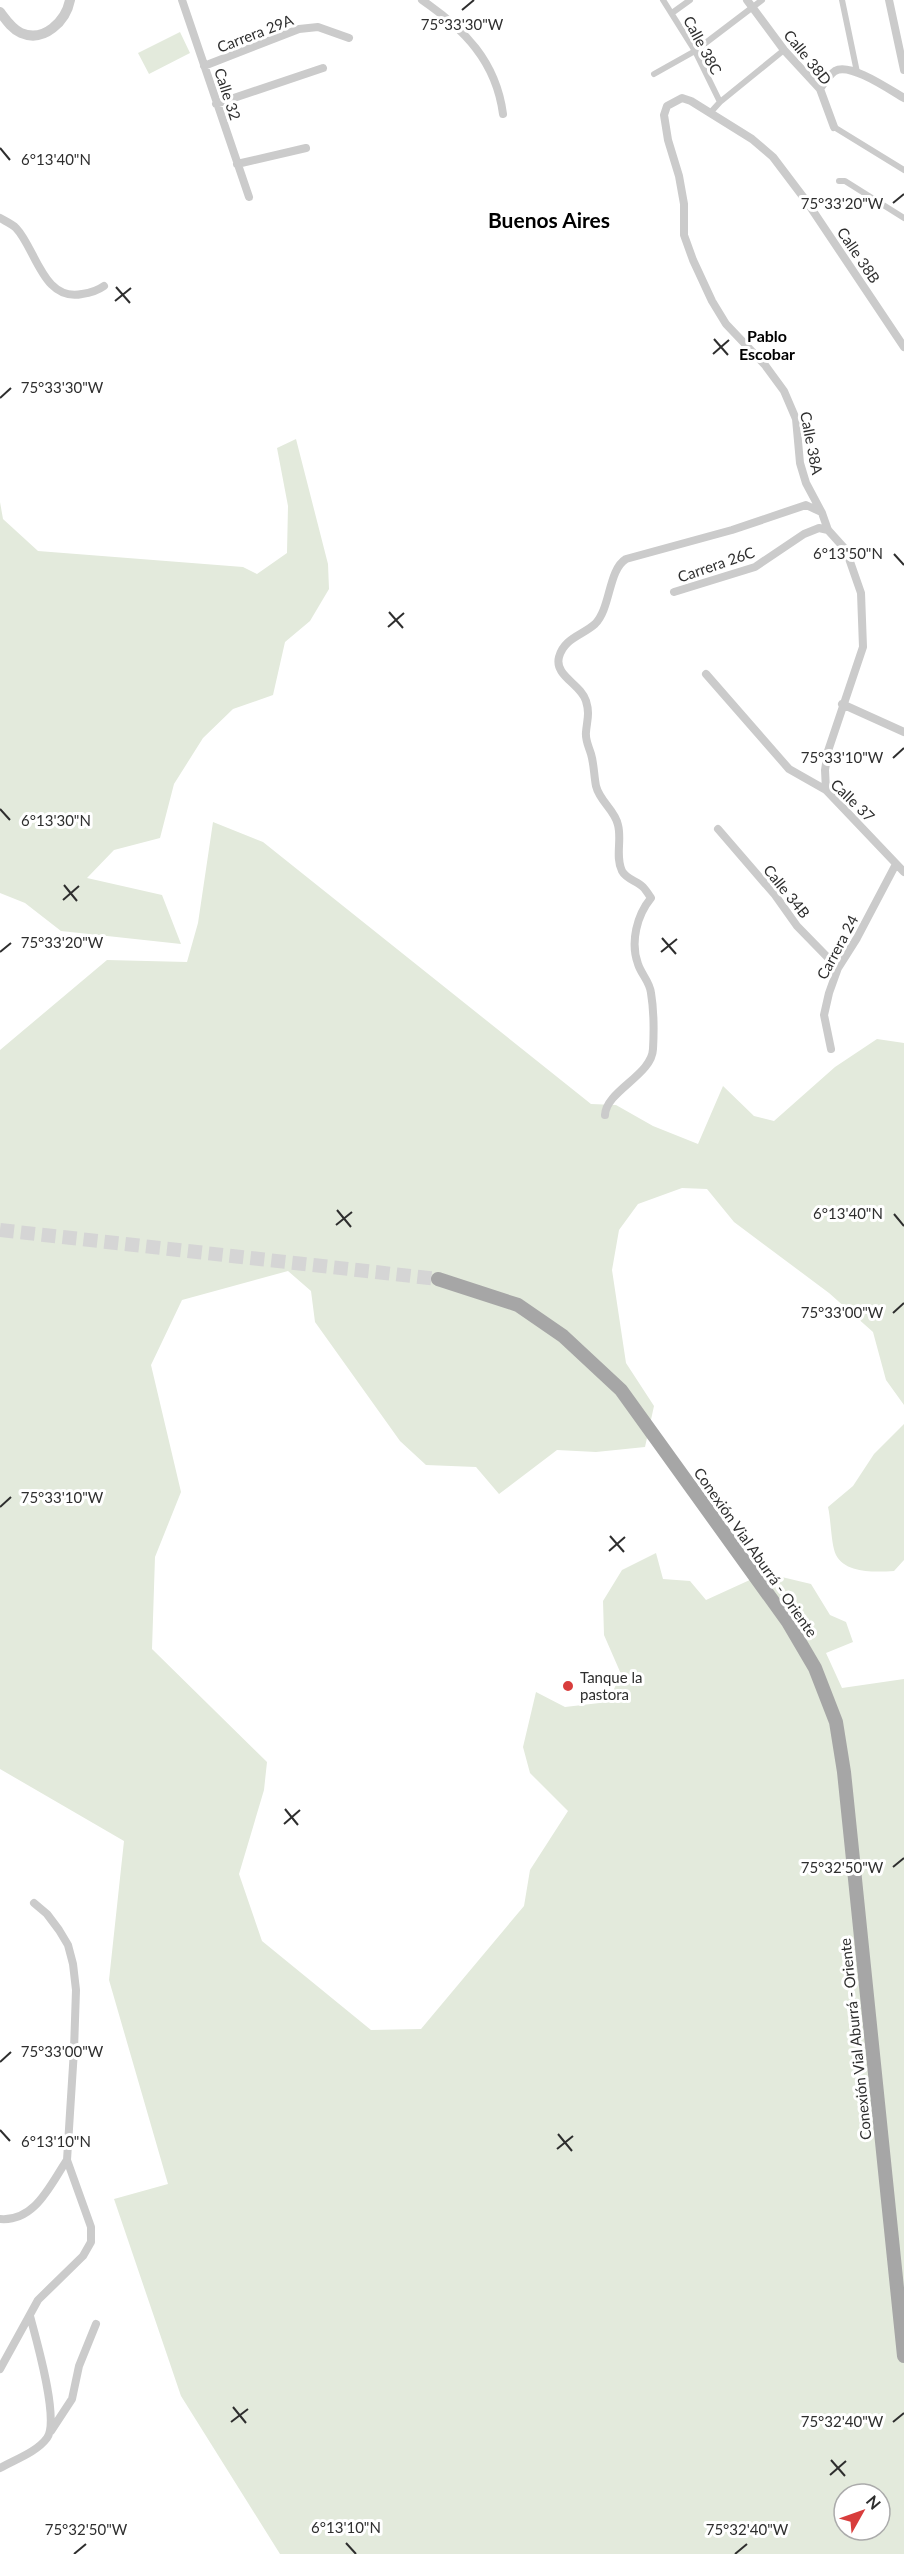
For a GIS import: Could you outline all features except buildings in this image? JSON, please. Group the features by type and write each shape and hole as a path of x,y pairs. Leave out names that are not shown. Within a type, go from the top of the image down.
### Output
{"main road":[{"name":"Conexión Vial Aburrá - Oriente","path":"438,1279 518,1305 563,1336 621,1390 788,1622 815,1668 836,1722 844,1772 904,2356"}],"street":[{"path":"0,12 19,32 28,35 48,32 63,19 70,0"},
{"name":"Calle 32","path":"182,0 249,196"},
{"path":"422,0 471,41 489,64 503,114"},
{"name":"Calle 38C","path":"663,0 695,51 720,102"},
{"path":"672,13 690,0"},
{"path":"654,74 695,51 750,4 762,0"},
{"path":"842,0 856,72"},
{"path":"889,0 904,70"},
{"name":"Calle 38D","path":"750,4 784,50 820,89 834,127 904,170"},
{"name":"Carrera 29A","path":"204,66 299,29 318,27 349,38"},
{"path":"710,113 720,102 784,50"},
{"path":"216,104 323,68"},
{"path":"820,89 836,70 845,68 904,98"},
{"name":"Calle 38B","path":"675,100 682,99 691,102 710,113 752,139 773,157 807,202 904,347"},
{"name":"Calle 38A","path":"675,100 667,106 665,124 684,204 684,235 693,260 712,301 726,324 765,365 784,391 796,419 800,463 806,483 828,530 846,550 861,593 863,647 828,751 826,790"},
{"path":"237,164 306,148"},
{"path":"839,181 845,182 904,218"},
{"path":"0,218 16,228 44,276 59,290 70,295 78,295 97,291 104,286"},
{"path":"605,1115 605,1109 610,1102 638,1074 653,1053 651,991 637,963 636,946 636,925 651,898 643,887 626,876 622,870 619,826 614,815 603,804 597,787 592,755 587,744 586,733 590,719 586,700 580,688 567,679 559,666 559,656 567,642 596,623 611,592 617,567 626,559 732,530 806,505 822,513"},
{"name":"Carrera 26C","path":"674,592 755,567 804,534 819,528 828,530"},
{"name":"Calle 37","path":"706,674 789,769 826,790 904,872"},
{"path":"842,704 904,732"},
{"name":"Calle 34B","path":"718,829 775,895 797,926 838,968"},
{"name":"Carrera 24","path":"831,1049 824,1015 829,993 838,968 857,939 897,864"},
{"path":"0,2369 38,2300 83,2256 91,2242 91,2227 67,2160 76,1990 73,1964 68,1945 59,1929 34,1903"},
{"path":"0,2219 27,2215 67,2160"},
{"path":"30,2316 46,2379 51,2431"},
{"path":"0,2468 40,2444 51,2431 72,2399 78,2366 96,2324"}],"shaded area":[{"path":"180,32 190,53 149,74 138,53"},
{"path":"296,439 328,564 329,589 310,621 285,642 273,695 233,709 203,738 174,784 160,838 114,850 87,878 162,895 181,944 61,931 25,903 0,893 0,502 3,519 38,551 243,567 257,574 287,553 288,506 277,448"},
{"path":"213,822 263,842 591,1104 616,1105 653,1126 698,1144 723,1086 754,1116 774,1121 835,1067 877,1039 904,1043 904,1405 886,1380 873,1332 829,1293 734,1222 707,1189 682,1188 638,1204 619,1230 612,1270 626,1363 654,1406 645,1447 596,1452 557,1450 499,1494 476,1467 426,1465 400,1441 315,1322 311,1291 288,1271 182,1300 151,1365 181,1492 155,1557 152,1649 267,1762 264,1790 239,1874 262,1941 371,2030 421,2029 524,1906 530,1870 568,1811 530,1773 523,1747 536,1692 565,1707 608,1702 621,1674 604,1635 603,1601 622,1570 656,1553 663,1579 690,1581 706,1600 765,1573 811,1584 830,1615 846,1622 853,1642 826,1653 842,1688 904,1679 904,2554 280,2554 181,2396 114,2199 168,2184 109,1980 124,1841 0,1769 0,1050 107,960 187,962 198,923"},
{"path":"904,1424 904,1560 894,1571 854,1569 847,1566 836,1555 828,1507 853,1486 874,1454"}],"tunnel":[{"path":"0,1230 438,1279"}],"place":[{"name":"Tanque la pastora","path":"568,1686"}],"district":[{"name":"Buenos Aires","path":"549,219"},
{"name":"Pablo Escobar","path":"767,344"}]}
